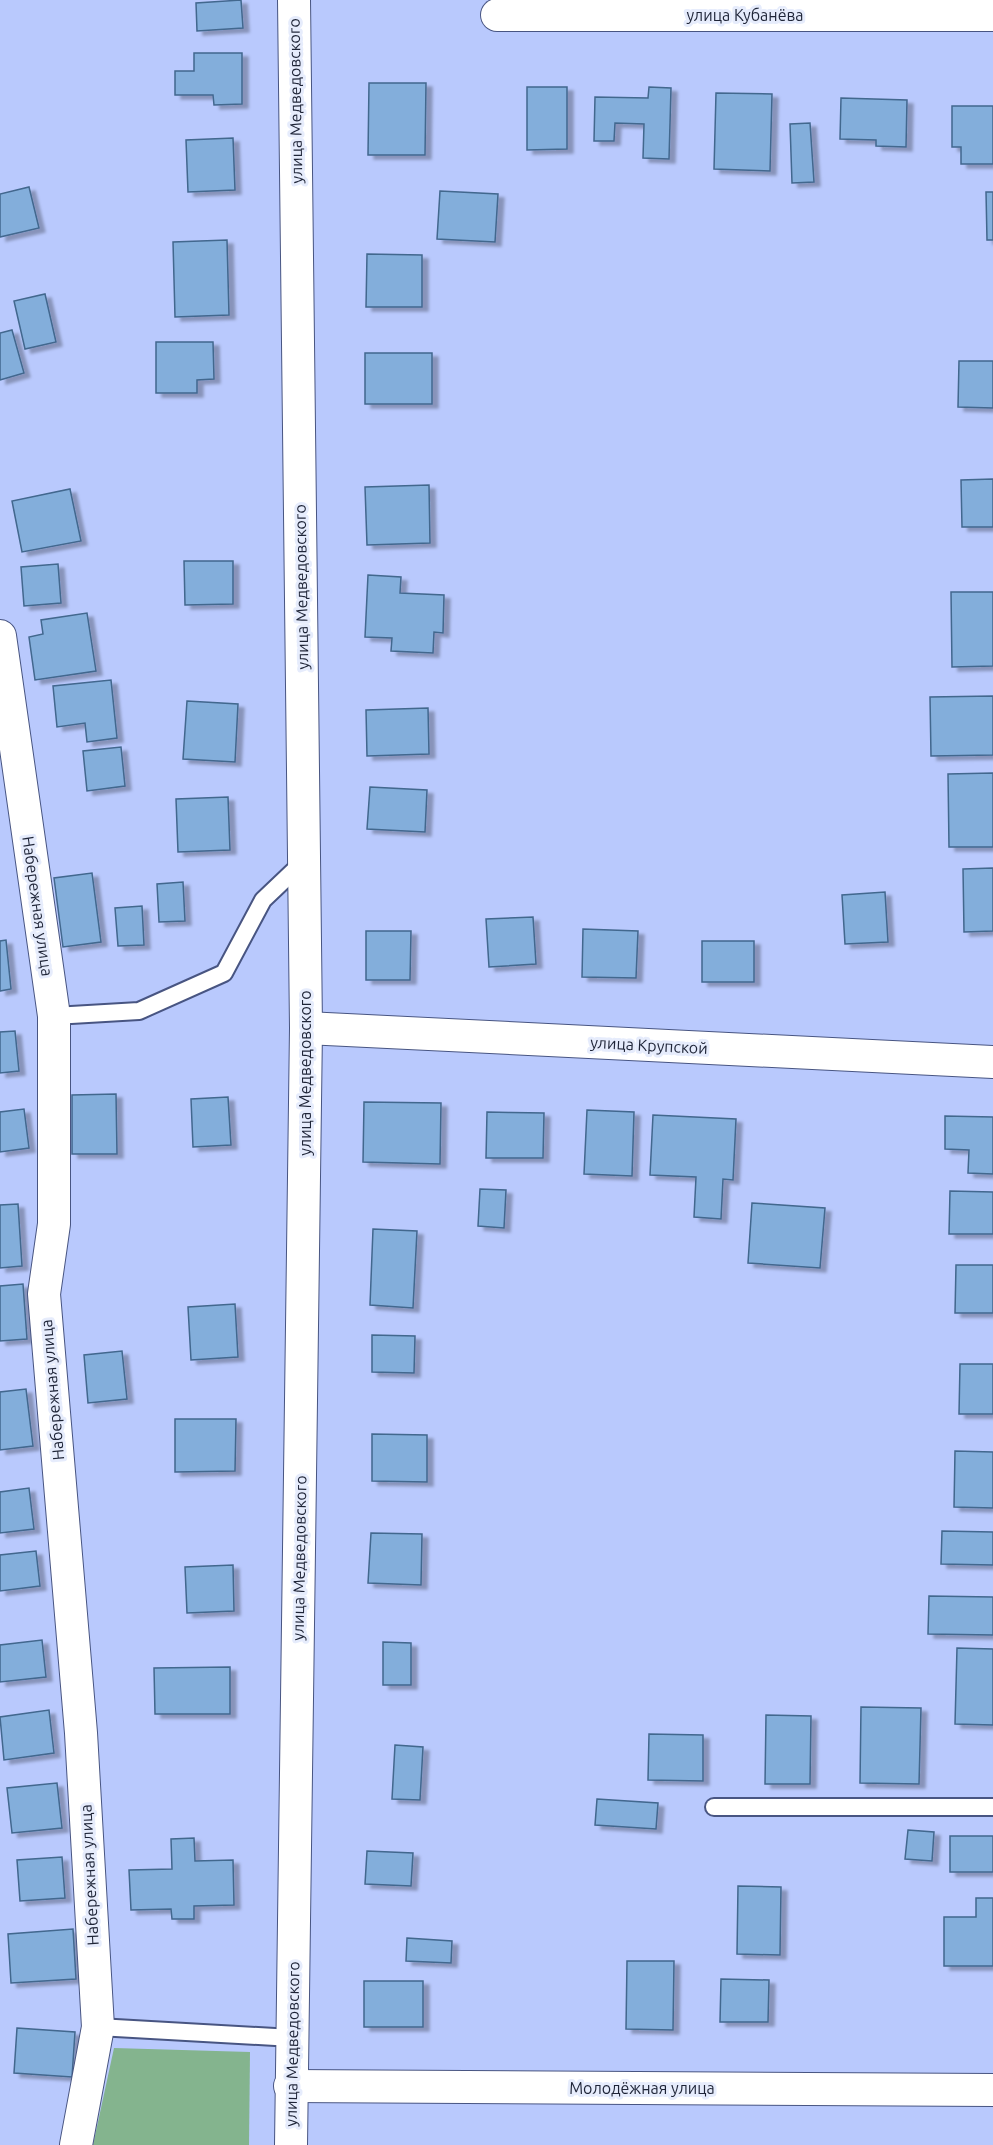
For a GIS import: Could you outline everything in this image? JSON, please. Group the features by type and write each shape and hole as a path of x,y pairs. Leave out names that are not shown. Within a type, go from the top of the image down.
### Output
{"street":[{"name":"улица Медведовского","path":"291,2145 306,1028 294,0"},
{"name":"улица Кубанёва","path":"497,15 993,15"},
{"name":"Набережная улица","path":"0,636 54,1016 54,1224 44,1294 81,1733 98,2027 76,2145"},
{"name":"улица Крупской","path":"306,1028 993,1062"},
{"name":"Молодёжная улица","path":"290,2086 993,2090"}],"lane":[{"path":"54,1016 139,1011 224,973 262,900 304,861"},
{"path":"714,1807 993,1807"},
{"path":"98,2027 292,2038"}],"green space":[{"path":"114,2048 250,2052 249,2145 93,2145"}],"building":[{"path":"241,0 243,28 197,31 196,3"},
{"path":"194,53 242,53 242,104 214,105 213,95 175,95 175,71 194,71"},
{"path":"369,83 426,83 425,155 368,155"},
{"path":"527,87 567,87 567,149 527,150"},
{"path":"649,87 671,88 669,159 643,158 644,124 615,123 614,141 594,141 595,97 648,98"},
{"path":"716,93 772,94 770,171 714,169"},
{"path":"841,98 907,100 906,147 876,146 876,140 840,139"},
{"path":"952,106 993,106 993,164 961,164 961,147 952,147"},
{"path":"810,123 814,182 792,183 790,124"},
{"path":"233,138 235,190 188,192 186,140"},
{"path":"29,187 39,228 0,237 0,194"},
{"path":"440,191 498,194 495,242 437,239"},
{"path":"986,192 993,192 993,240 987,240"},
{"path":"227,240 229,315 175,317 173,242"},
{"path":"367,254 422,255 422,307 366,307"},
{"path":"45,294 56,342 25,349 14,301"},
{"path":"12,330 24,373 0,380 0,333"},
{"path":"156,342 213,342 214,379 197,380 197,393 156,393"},
{"path":"365,353 432,353 432,404 365,404"},
{"path":"959,361 993,361 993,408 958,407"},
{"path":"993,479 993,527 962,527 961,480"},
{"path":"429,485 430,543 367,545 365,487"},
{"path":"70,489 81,541 22,552 12,501"},
{"path":"184,561 233,561 233,604 185,605"},
{"path":"58,564 61,603 24,606 21,567"},
{"path":"368,575 401,577 400,593 444,595 443,633 434,632 433,653 391,651 392,638 365,637"},
{"path":"951,592 993,592 993,666 952,667"},
{"path":"87,613 96,671 35,680 29,637 43,634 41,620"},
{"path":"111,680 117,738 87,742 85,723 57,727 53,686"},
{"path":"993,696 993,755 931,756 930,697"},
{"path":"187,701 238,704 235,762 183,759"},
{"path":"428,708 429,754 367,756 366,710"},
{"path":"121,747 125,786 87,791 83,751"},
{"path":"993,773 993,847 949,847 948,774"},
{"path":"370,787 427,790 425,832 367,829"},
{"path":"228,797 230,850 178,852 176,799"},
{"path":"993,868 993,931 964,932 963,869"},
{"path":"92,873 101,942 63,947 54,878"},
{"path":"183,882 185,921 159,922 157,884"},
{"path":"885,892 888,942 845,944 842,895"},
{"path":"142,906 144,945 118,946 115,908"},
{"path":"533,917 536,964 489,967 486,919"},
{"path":"583,929 638,931 636,978 582,977"},
{"path":"366,931 411,931 410,980 366,980"},
{"path":"6,940 11,989 0,991 0,941"},
{"path":"702,941 754,941 754,982 702,982"},
{"path":"15,1031 19,1071 0,1073 0,1032"},
{"path":"116,1094 117,1154 72,1154 72,1095"},
{"path":"228,1097 231,1145 193,1147 191,1099"},
{"path":"364,1102 441,1103 440,1164 363,1162"},
{"path":"24,1109 29,1148 0,1152 0,1112"},
{"path":"587,1110 634,1112 632,1176 584,1174"},
{"path":"487,1112 544,1113 543,1158 486,1158"},
{"path":"653,1115 736,1119 733,1180 723,1179 721,1219 694,1217 696,1177 650,1175"},
{"path":"945,1116 993,1117 993,1174 968,1173 969,1150 945,1149"},
{"path":"480,1189 506,1190 504,1228 478,1226"},
{"path":"950,1191 993,1192 993,1234 949,1234"},
{"path":"752,1203 825,1208 820,1268 748,1263"},
{"path":"18,1204 22,1266 0,1268 0,1205"},
{"path":"373,1229 417,1231 413,1308 370,1305"},
{"path":"956,1265 993,1265 993,1313 955,1313"},
{"path":"23,1284 27,1339 0,1341 0,1286"},
{"path":"235,1304 238,1357 191,1360 188,1307"},
{"path":"372,1335 415,1336 414,1373 372,1372"},
{"path":"122,1351 127,1399 88,1403 84,1355"},
{"path":"960,1364 993,1364 993,1414 959,1414"},
{"path":"26,1389 33,1446 0,1450 0,1392"},
{"path":"175,1419 236,1419 235,1471 175,1472"},
{"path":"372,1434 427,1435 427,1482 372,1481"},
{"path":"955,1451 993,1452 993,1508 954,1507"},
{"path":"29,1488 34,1529 0,1533 0,1492"},
{"path":"942,1531 993,1532 993,1565 941,1564"},
{"path":"371,1533 422,1534 421,1585 368,1583"},
{"path":"36,1551 40,1586 0,1591 0,1555"},
{"path":"233,1565 234,1611 187,1613 185,1567"},
{"path":"929,1596 993,1597 993,1635 928,1634"},
{"path":"42,1640 46,1677 0,1682 0,1645"},
{"path":"383,1642 411,1643 411,1685 383,1685"},
{"path":"957,1648 993,1649 993,1725 955,1724"},
{"path":"230,1667 230,1714 155,1714 154,1668"},
{"path":"861,1707 921,1708 919,1784 860,1783"},
{"path":"49,1710 54,1753 4,1760 0,1717"},
{"path":"766,1715 811,1716 810,1784 765,1784"},
{"path":"649,1734 703,1735 703,1781 648,1780"},
{"path":"395,1745 423,1747 420,1800 392,1799"},
{"path":"57,1783 62,1828 12,1833 7,1788"},
{"path":"597,1799 658,1803 656,1829 595,1825"},
{"path":"908,1830 934,1832 932,1861 905,1859"},
{"path":"950,1836 993,1836 993,1872 950,1872"},
{"path":"194,1838 195,1861 233,1860 234,1905 194,1906 194,1919 172,1919 171,1909 131,1910 129,1870 172,1869 171,1839"},
{"path":"367,1851 413,1853 411,1886 365,1884"},
{"path":"62,1857 65,1898 20,1901 17,1860"},
{"path":"738,1886 781,1887 780,1955 737,1954"},
{"path":"976,1898 993,1898 993,1966 944,1966 944,1917 976,1917"},
{"path":"73,1929 76,1979 11,1983 8,1934"},
{"path":"407,1938 452,1941 451,1963 406,1961"},
{"path":"627,1961 674,1961 673,2030 626,2029"},
{"path":"721,1979 769,1980 768,2022 720,2022"},
{"path":"364,1981 423,1981 423,2027 364,2027"},
{"path":"17,2028 75,2032 72,2077 14,2073"}]}
